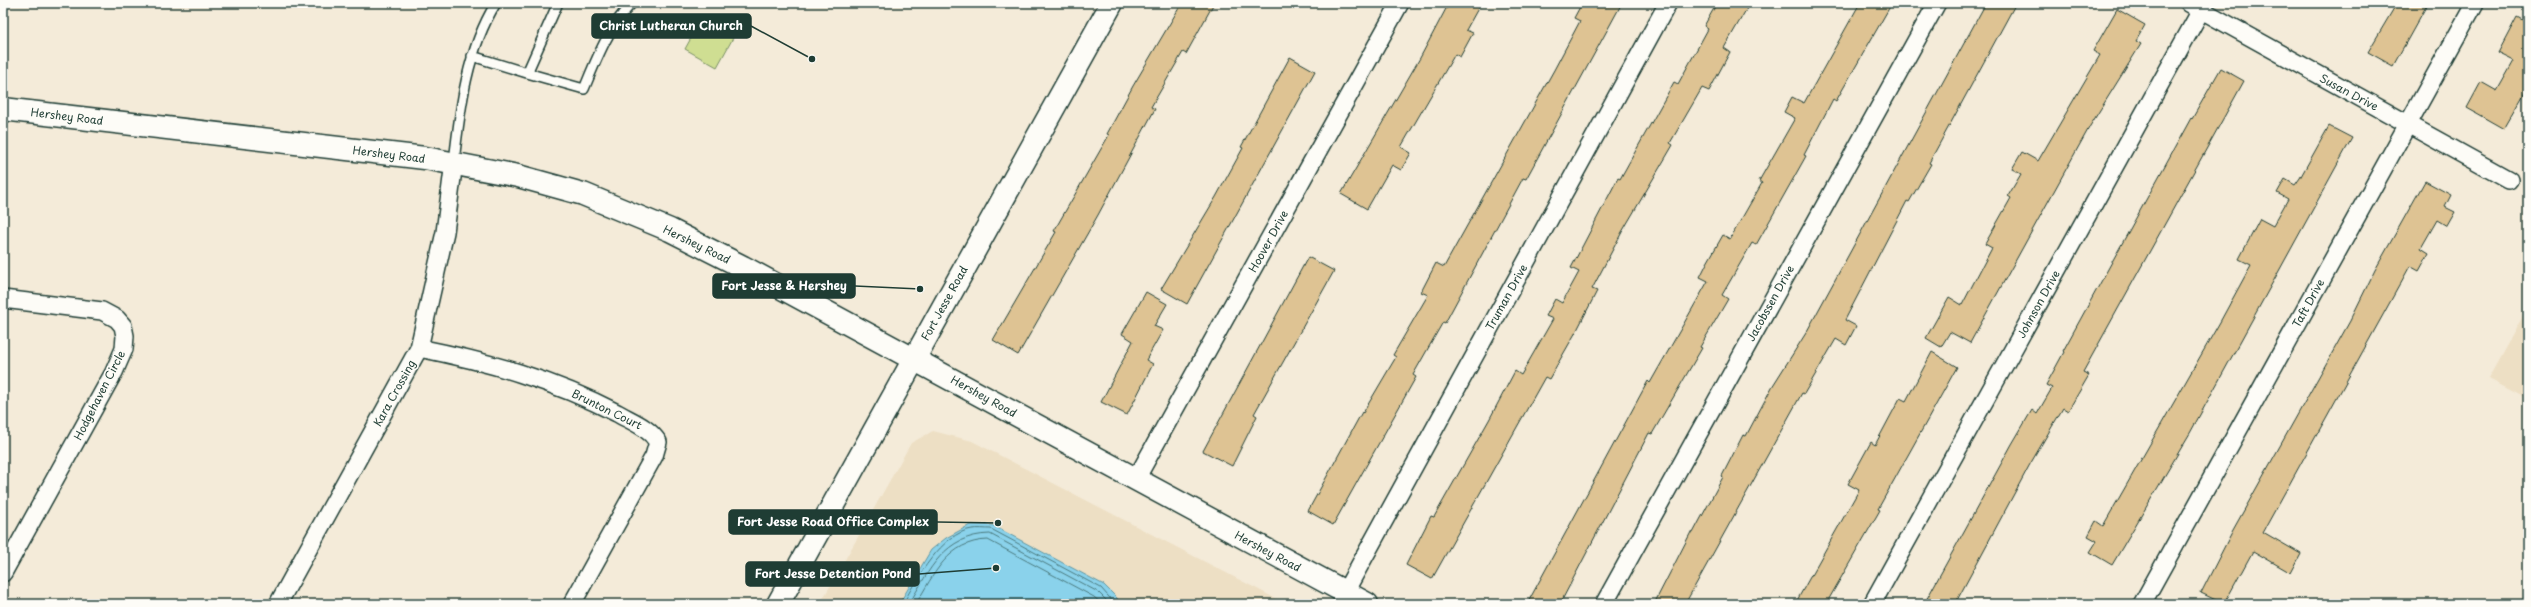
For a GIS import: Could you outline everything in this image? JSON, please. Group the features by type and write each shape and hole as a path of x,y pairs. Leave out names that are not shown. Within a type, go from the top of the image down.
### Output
{"main road":[{"name":"Fort Jesse Road","path":"778,604 913,357 1112,3"},
{"name":"Hershey Road","path":"3,109 454,162 583,194 670,230 913,357 1367,604"}],"street":[{"name":"Hoover Drive","path":"1136,479 1400,3"},
{"name":"Truman Drive","path":"1345,592 1668,3"},
{"name":"Jacobssen Drive","path":"1604,604 1937,3"},
{"name":"Taft Drive","path":"2142,604 2475,3"},
{"name":"Susan Drive","path":"2198,5 2509,180"},
{"name":"Johnson Drive","path":"1872,604 2198,5"},
{"name":"Kara Crossing","path":"278,604 419,348 445,232 454,162"},
{"name":"Hodgehaven Circle","path":"3,299 102,312 117,319 123,326 125,336 124,349 114,372 3,573"},
{"name":"Brunton Court","path":"419,348 482,360 537,378 592,400 650,431 658,442 654,456 572,604"}],"lane":[{"path":"454,162 458,127 472,56 483,23 496,3"},
{"path":"526,73 558,3"},
{"path":"472,56 584,89 604,41 620,15 632,3"}],"shaded area":[{"path":"2528,307 2528,400 2488,379"},
{"path":"933,431 972,441 1286,604 820,604 911,443"}],"green space":[{"path":"701,20 733,38 717,67 685,49"}],"water":[{"path":"970,525 992,525 1104,585 1117,598 1119,604 899,604 931,550 946,538"}],"building":[{"path":"1182,3 1214,3 1186,54 1183,52 1151,107 1155,109 1098,215 1018,355 993,340 1056,232 1054,231 1109,135 1107,134 1133,86"},
{"path":"1449,3 1481,3 1466,30 1473,33 1460,57 1455,54 1401,147 1411,153 1401,170 1392,165 1367,209 1341,194 1420,58"},
{"path":"1582,3 1622,3 1526,179 1523,178 1445,323 1443,322 1413,375 1416,377 1333,525 1308,511 1362,412 1363,413 1396,357 1393,355 1428,295 1421,292 1436,263 1444,267 1554,70 1580,21 1574,18"},
{"path":"1717,3 1750,3 1724,48 1730,52 1709,91 1702,88 1670,143 1673,145 1622,232 1592,289 1597,291 1577,330 1549,379 1545,377 1432,579 1406,565 1431,516 1434,517 1515,371 1521,375 1553,319 1546,316 1555,299 1562,303 1579,272 1571,268 1618,178 1620,179 1674,82 1678,84 1708,29 1704,26"},
{"path":"1860,3 1892,3 1836,101 1833,99 1804,155 1806,156 1756,245 1752,243 1722,295 1728,299 1700,347 1702,348 1652,434 1649,433 1560,604 1527,604 1648,381 1650,383 1708,281 1700,277 1707,263 1723,235 1730,239 1762,183 1759,181 1795,118 1784,112 1792,97 1804,103"},
{"path":"1986,3 2016,3 1929,163 1931,164 1909,202 1907,201 1845,320 1856,326 1846,345 1836,339 1804,394 1802,393 1685,604 1654,604 1691,532 1693,533 1723,477 1722,476 1743,435 1746,436 1772,387 1806,333"},
{"path":"2397,3 2428,3 2393,66 2368,52"},
{"path":"2117,9 2145,25 2136,41 2141,44 2090,126 1970,343 1950,332 1941,347 1926,338 1949,297 1962,305 1992,248 1985,244 2011,198 2008,196 2021,174 2012,169 2022,152 2038,161 2100,55 2093,51"},
{"path":"2517,17 2528,23 2528,87 2504,129 2467,108 2481,82 2497,91 2514,61 2498,53"},
{"path":"1290,57 1315,71 1187,304 1161,289 1216,197 1243,148 1241,147"},
{"path":"2221,68 2244,81 2083,372 2089,375 2068,411 2063,408 2029,466 1955,604 1924,604 2032,410 2037,414 2052,388 2046,385 2064,352 2063,351 2191,118 2192,119"},
{"path":"2329,126 2352,138 2190,433 2112,565 2090,552 2097,541 2088,536 2096,521 2103,526 2251,265 2239,259 2260,219 2273,226 2288,199 2277,193 2285,179 2295,185"},
{"path":"2425,181 2451,195 2445,207 2455,212 2447,226 2437,220 2421,248 2429,253 2419,271 2410,266 2263,532 2301,554 2291,573 2253,551 2224,604 2201,593 2233,530 2350,321 2375,270"},
{"path":"1308,257 1334,271 1254,414 1257,416 1232,466 1203,451"},
{"path":"1146,292 1167,304 1154,326 1163,330 1146,360 1153,364 1127,415 1101,402 1133,341 1122,334"},
{"path":"1932,352 1957,367 1878,509 1880,510 1826,604 1795,604 1859,490 1848,484 1871,442 1875,445 1900,398 1906,401"}],"place":[{"name":"Christ Lutheran Church","path":"812,59"},
{"name":"Fort Jesse & Hershey","path":"920,289"},
{"name":"Fort Jesse Road Office Complex","path":"998,523"},
{"name":"Fort Jesse Detention Pond","path":"996,568"}]}
